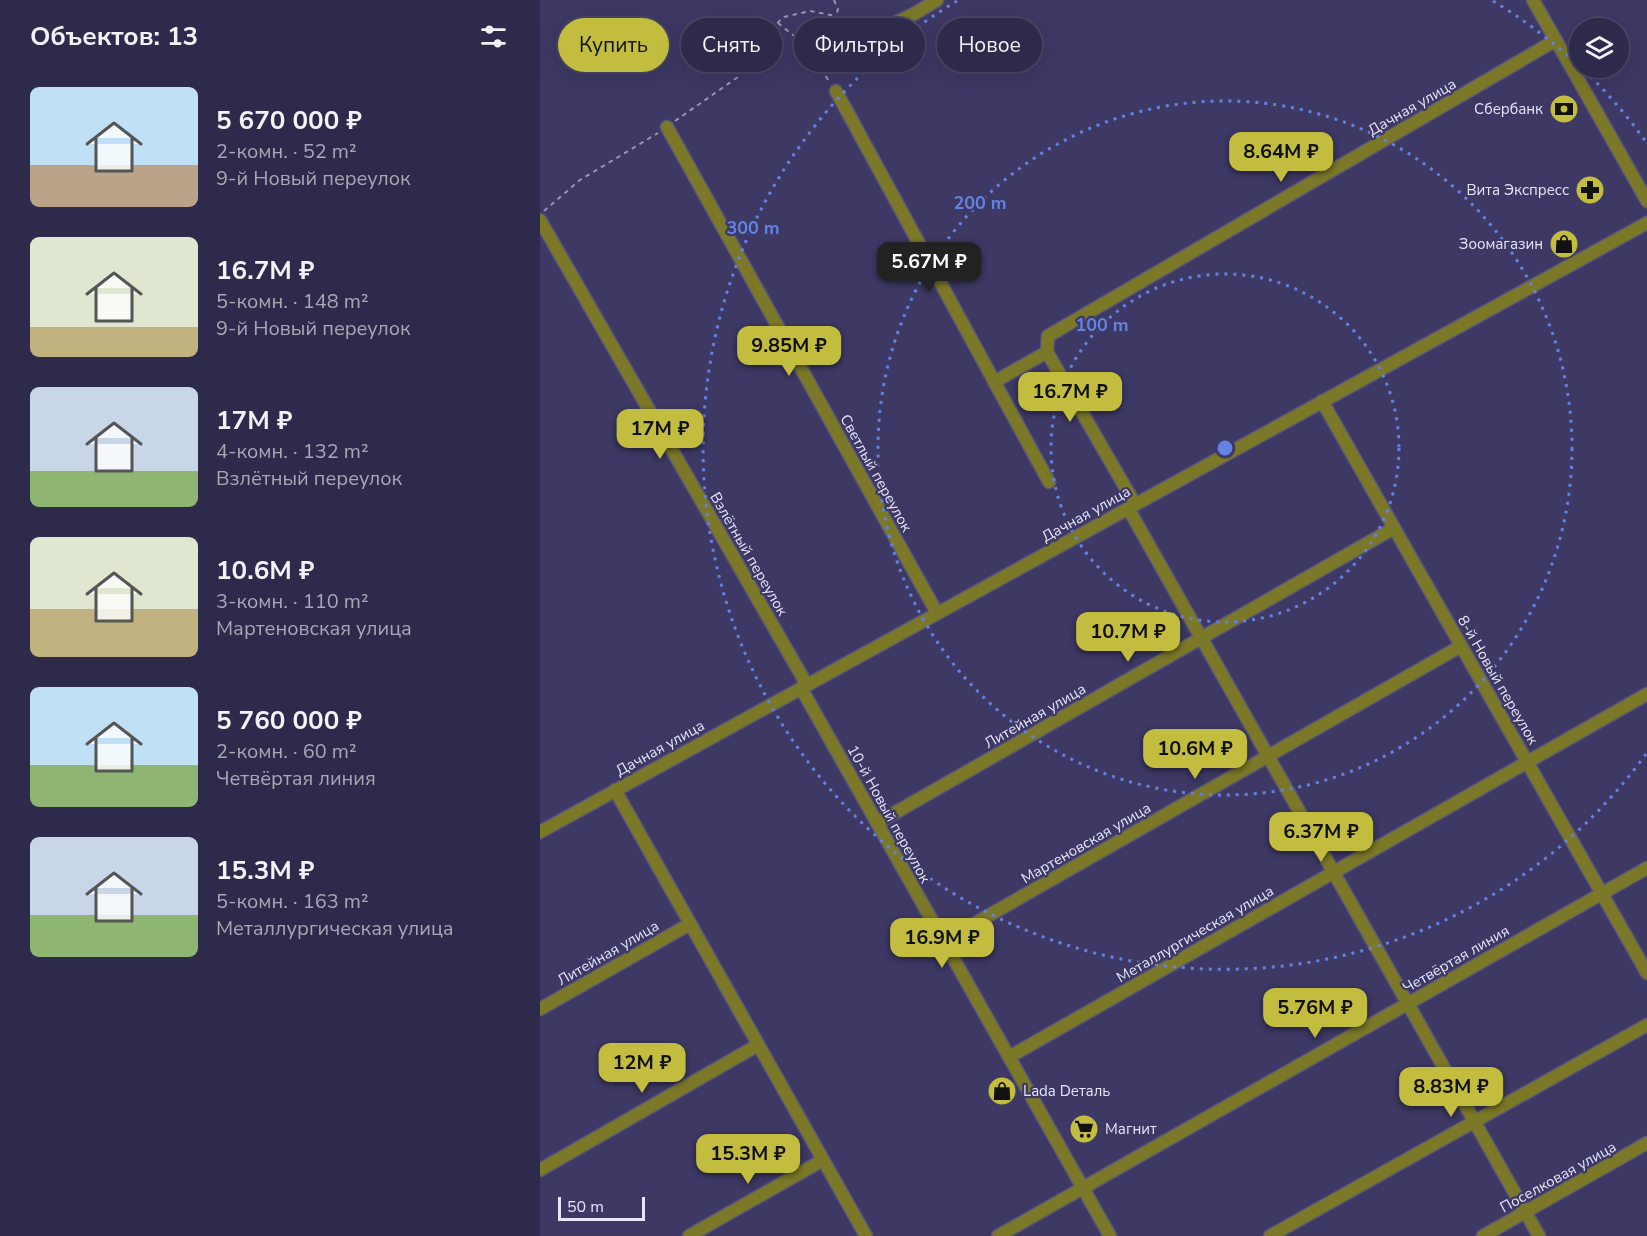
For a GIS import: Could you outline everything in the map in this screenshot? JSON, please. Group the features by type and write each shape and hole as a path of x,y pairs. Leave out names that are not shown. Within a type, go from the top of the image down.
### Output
{"street":[{"path":"905,18 937,0"},
{"path":"1533,0 1647,201"},
{"name":"Дачная улица","path":"1047,352 1048,336 1556,40"},
{"path":"836,91 1048,482"},
{"name":"Светлый переулок","path":"667,127 937,613"},
{"name":"Взлётный переулок","path":"540,220 804,686"},
{"name":"Дачная улица","path":"540,832 1647,223"},
{"path":"994,382 1047,352 1202,638 1539,1236"},
{"name":"8-й Новый переулок","path":"1322,401 1647,974"},
{"name":"Литейная улица","path":"877,823 1394,528"},
{"name":"Мартеновская улица","path":"944,941 1461,646"},
{"name":"10-й Новый переулок","path":"804,686 877,823 1110,1236"},
{"name":"Металлургическая улица","path":"1009,1057 1647,694"},
{"path":"615,790 866,1236"},
{"name":"Четвёртая линия","path":"998,1236 1647,868"},
{"name":"Литейная улица","path":"540,1009 690,924"},
{"path":"1270,1236 1647,1025"},
{"path":"540,1170 758,1045"},
{"name":"Поселковая улица","path":"1483,1236 1647,1143"},
{"path":"689,1236 823,1160"}],"path":[{"path":"782,19 810,11 836,16 838,9 834,0"},
{"path":"782,26 803,43 836,91"},
{"path":"540,215 580,180 667,127 738,78 742,72"}],"place":[{"name":"Сбербанк","path":"1564,109"},
{"name":"Вита Экспресс","path":"1590,190"},
{"name":"Зоомагазин","path":"1564,244"},
{"name":"Lada Dеталь","path":"1002,1091"},
{"name":"Магнит","path":"1084,1129"}]}
